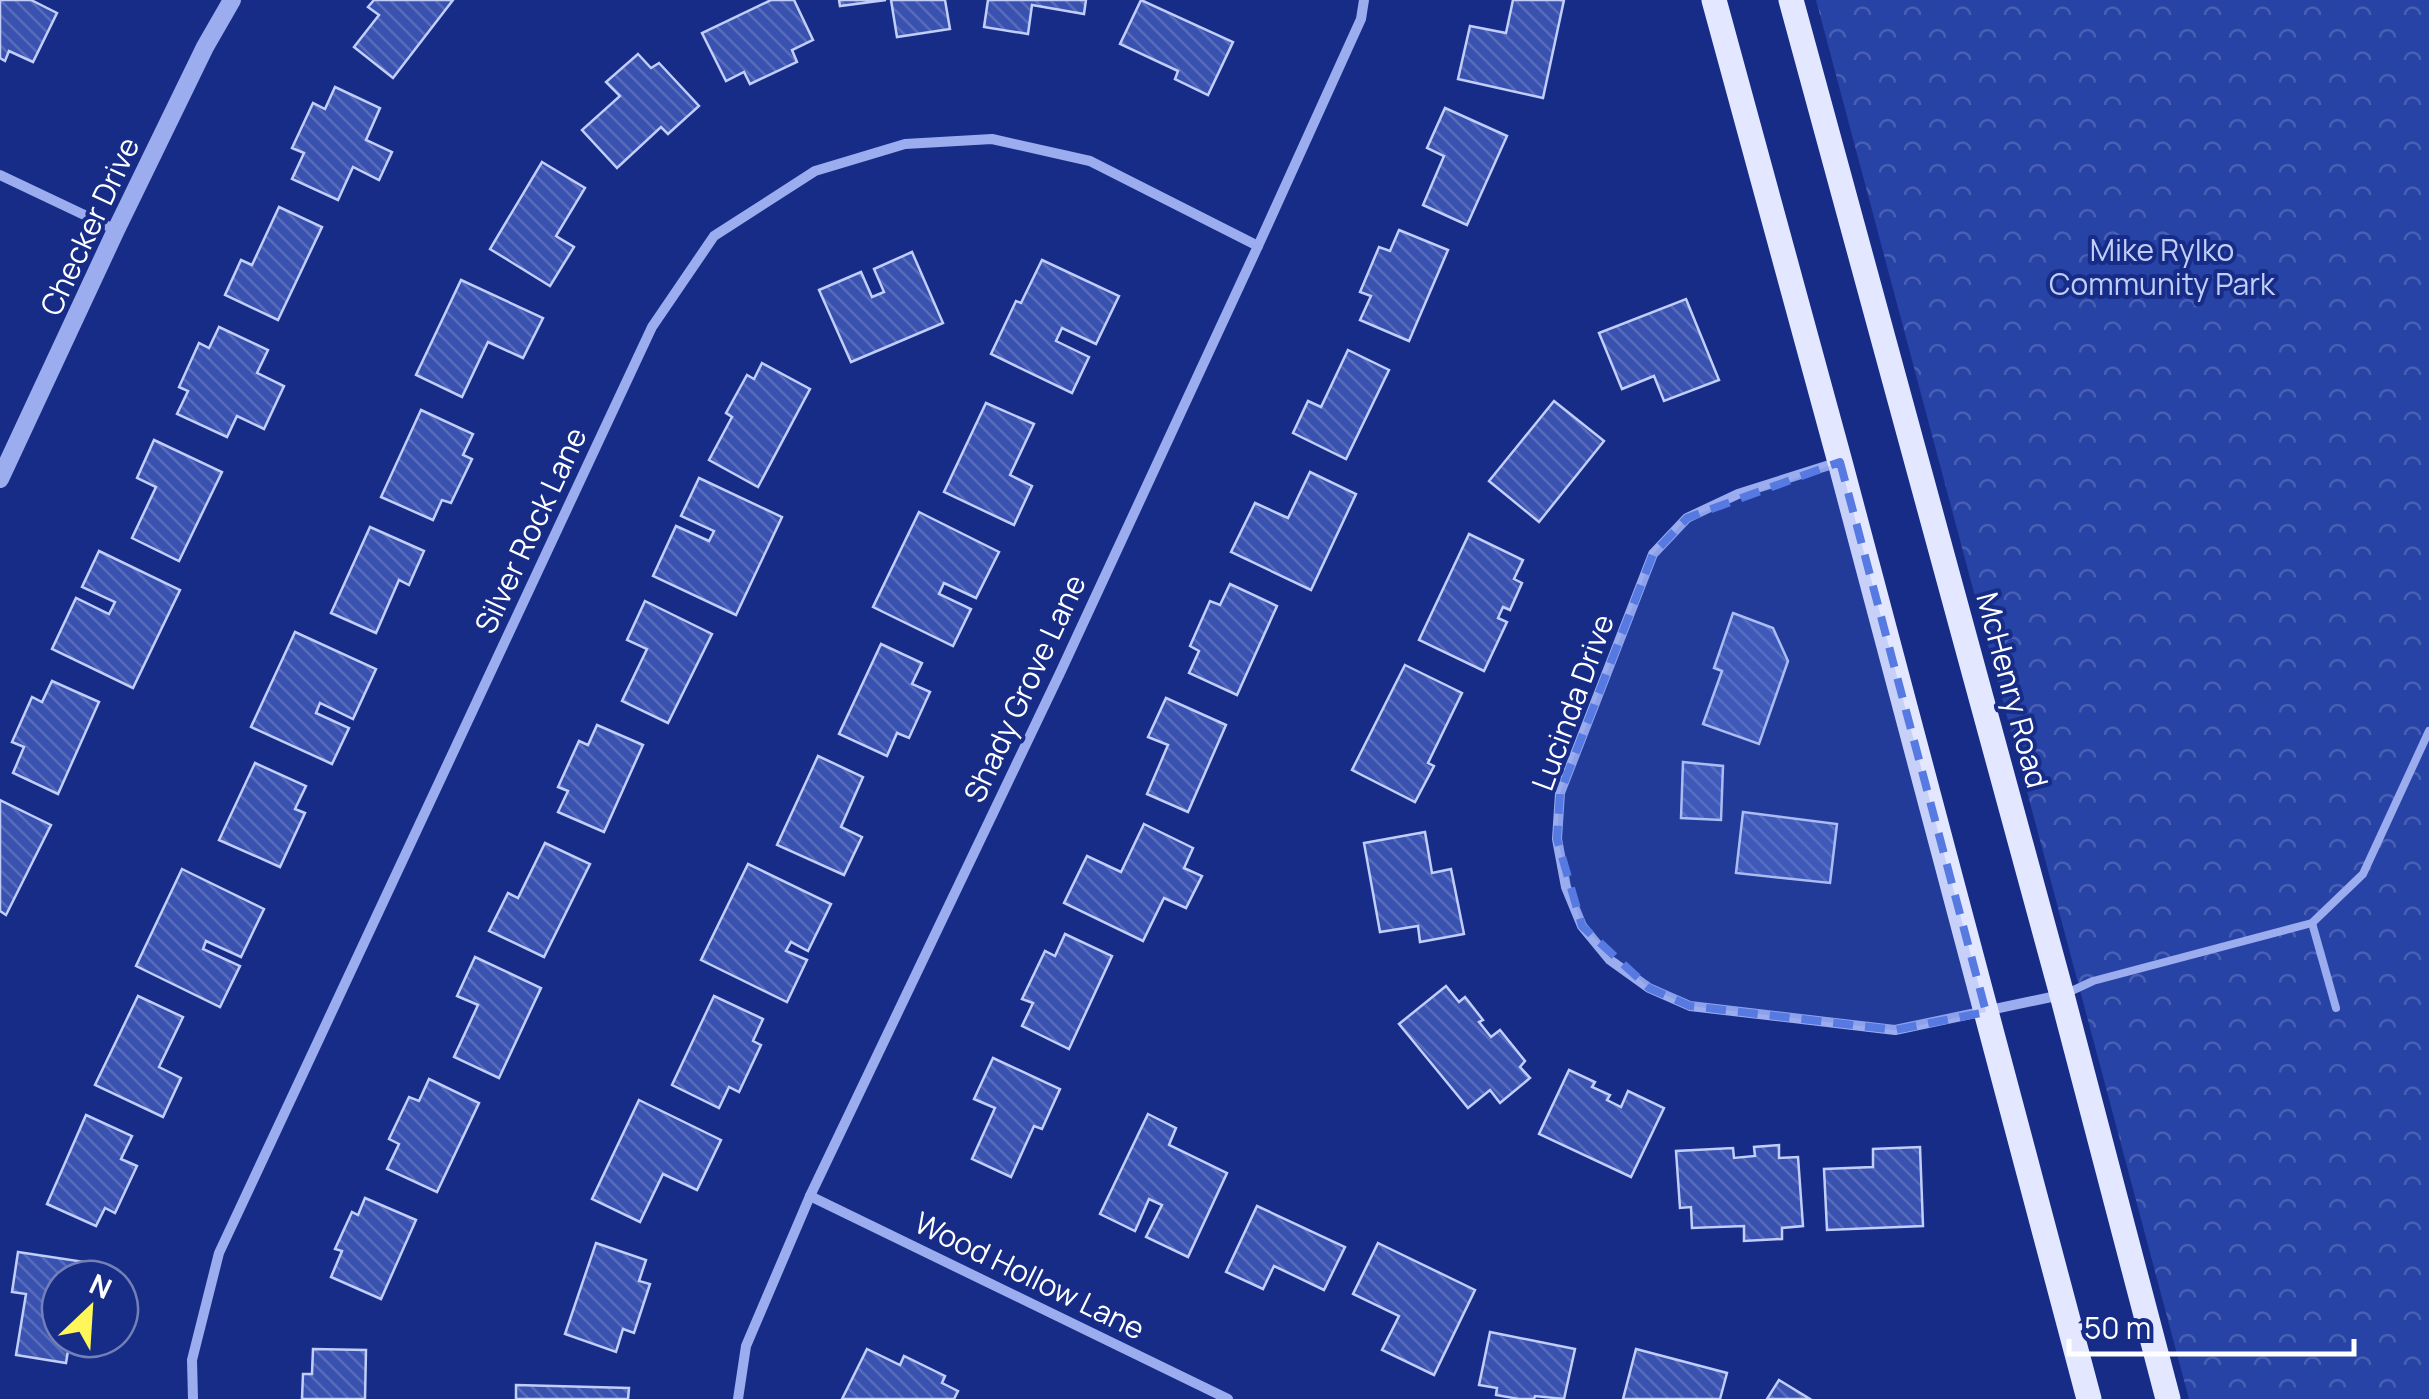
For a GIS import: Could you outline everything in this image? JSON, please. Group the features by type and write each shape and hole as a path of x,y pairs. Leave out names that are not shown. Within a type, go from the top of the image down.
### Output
{"main road":[{"path":"1714,0 2089,1399"},
{"name":"McHenry Road","path":"1792,0 2168,1399"}],"street":[{"name":"Checker Drive","path":"0,479 116,230 232,0"},
{"name":"Shady Grove Lane","path":"738,1399 746,1346 810,1196 1258,246 1361,19 1364,0"},
{"name":"Silver Rock Lane","path":"192,1399 192,1360 219,1253 652,327 714,236 814,171 905,144 992,139 1090,161 1258,246"},
{"path":"0,174 116,230"},
{"name":"Lucinda Drive","path":"1840,462 1738,494 1687,518 1653,554 1560,794 1557,839 1566,888 1582,926 1610,960 1649,988 1690,1006 1895,1030 2062,995"},
{"name":"Wood Hollow Lane","path":"810,1196 1228,1399"}],"lane":[{"path":"2062,995 2093,981 2312,923 2363,874 2429,731"},
{"path":"2312,923 2336,1008"}],"highlighted area":[{"path":"1840,462 1986,1012 1895,1030 1690,1006 1649,988 1582,926 1557,839 1560,793 1653,554 1687,518"}],"green space":[{"name":"Mike Rylko Community Park","path":"1816,0 2429,0 2429,1399 2189,1399"}],"building":[{"path":"0,0 31,0 57,13 33,62 9,51 5,61 0,58"},
{"path":"374,0 453,0 393,78 354,47 379,15 368,7"},
{"path":"771,0 794,0 813,40 792,50 797,62 750,84 744,72 726,81 702,33"},
{"path":"839,0 886,0 840,6"},
{"path":"891,0 945,0 950,29 897,37"},
{"path":"988,0 1086,0 1084,14 1032,5 1028,34 984,27"},
{"path":"1141,0 1233,42 1208,95 1175,79 1178,71 1120,44"},
{"path":"1513,0 1564,0 1543,98 1458,79 1470,26 1506,33"},
{"path":"638,54 651,68 659,63 699,106 668,134 661,127 617,168 582,130 620,96 606,82"},
{"path":"335,87 380,108 366,140 392,152 379,180 353,167 338,200 292,179 304,153 292,148 313,103 325,109"},
{"path":"1445,108 1507,136 1467,225 1423,205 1444,156 1427,148"},
{"path":"542,162 585,188 556,236 574,247 550,286 490,249"},
{"path":"279,207 322,227 278,320 225,295 241,260 252,265"},
{"path":"1399,230 1448,250 1409,341 1360,320 1371,296 1360,292 1379,247 1390,251"},
{"path":"912,252 943,323 851,362 819,290 861,272 872,297 884,292 874,269"},
{"path":"1042,260 1119,296 1096,344 1062,328 1056,341 1089,357 1072,393 991,354 1016,301 1021,303"},
{"path":"461,280 543,318 523,358 488,342 462,397 416,375"},
{"path":"1686,299 1719,380 1664,401 1654,376 1622,389 1599,333"},
{"path":"219,327 268,350 257,373 284,386 264,429 237,416 227,437 177,414 188,391 179,387 199,343 209,348"},
{"path":"1348,350 1389,370 1346,459 1293,433 1308,401 1321,407"},
{"path":"762,363 810,389 758,487 709,460 732,417 726,413 747,375 754,379"},
{"path":"1554,401 1604,441 1539,522 1489,481"},
{"path":"986,403 1034,424 1010,475 1032,486 1014,525 944,492"},
{"path":"421,410 473,434 463,455 472,459 451,503 442,500 433,520 381,497"},
{"path":"154,440 222,472 179,561 132,538 156,487 137,478"},
{"path":"1310,472 1356,494 1311,590 1231,552 1255,503 1288,518"},
{"path":"699,478 782,517 736,615 653,576 676,526 709,541 714,531 681,516"},
{"path":"919,512 999,552 976,598 944,583 939,594 971,609 953,646 873,607"},
{"path":"370,527 424,551 409,585 399,580 376,633 331,613"},
{"path":"1469,534 1523,560 1514,579 1522,583 1510,610 1503,607 1498,618 1507,622 1484,671 1419,640"},
{"path":"99,551 180,590 133,688 52,649 76,598 109,614 115,602 82,587"},
{"path":"1230,584 1277,606 1237,695 1189,673 1199,651 1190,646 1210,601 1220,605"},
{"path":"645,601 712,634 668,723 622,701 647,649 627,640"},
{"path":"1733,613 1773,628 1788,661 1759,744 1703,724 1722,671 1714,668"},
{"path":"295,632 376,669 353,719 320,703 316,713 349,728 332,764 251,727"},
{"path":"881,644 922,663 912,684 930,692 909,738 897,733 887,756 839,734"},
{"path":"1405,665 1462,693 1428,763 1434,766 1415,802 1352,770"},
{"path":"52,681 99,702 58,794 13,773 24,747 12,742 32,697 42,702"},
{"path":"1166,698 1226,725 1188,812 1147,794 1168,745 1148,737"},
{"path":"597,725 643,745 604,832 558,812 568,791 558,787 579,741 588,745"},
{"path":"818,756 863,777 841,827 862,837 844,875 777,845"},
{"path":"1683,762 1723,766 1721,820 1681,818"},
{"path":"255,763 306,786 295,809 305,813 280,867 219,840"},
{"path":"0,800 51,825 6,915 0,911"},
{"path":"1743,812 1837,824 1830,883 1736,873"},
{"path":"1144,824 1193,848 1184,868 1202,876 1186,908 1164,898 1143,941 1064,903 1087,856 1121,872"},
{"path":"1425,832 1432,873 1451,869 1464,934 1420,942 1418,926 1380,932 1364,843"},
{"path":"545,843 590,864 544,957 489,931 508,893 518,898"},
{"path":"748,864 831,904 808,951 791,942 786,951 807,960 787,1002 701,960"},
{"path":"182,869 264,909 241,957 206,941 203,949 240,966 220,1007 136,966"},
{"path":"1065,934 1112,956 1069,1049 1022,1026 1033,1003 1022,999 1045,951 1055,956"},
{"path":"475,957 541,988 499,1078 454,1057 478,1005 457,996"},
{"path":"1446,986 1459,1002 1465,997 1491,1037 1500,1030 1525,1061 1520,1067 1530,1078 1500,1103 1490,1090 1468,1108 1399,1024"},
{"path":"138,996 183,1017 159,1067 181,1078 163,1117 95,1085"},
{"path":"714,996 763,1019 753,1041 761,1045 739,1092 729,1087 719,1108 672,1085"},
{"path":"993,1058 1060,1089 1042,1129 1034,1126 1011,1177 972,1159 995,1108 974,1099"},
{"path":"1569,1070 1595,1082 1592,1087 1610,1095 1607,1100 1621,1107 1628,1091 1664,1108 1631,1177 1539,1134"},
{"path":"429,1079 479,1103 437,1192 387,1169 399,1144 389,1139 409,1097 419,1101"},
{"path":"639,1100 721,1140 697,1190 663,1174 640,1222 592,1199"},
{"path":"1148,1114 1176,1128 1169,1145 1227,1173 1188,1257 1146,1237 1162,1205 1149,1199 1135,1231 1100,1214"},
{"path":"86,1115 132,1136 121,1159 137,1166 115,1213 105,1208 96,1226 47,1204"},
{"path":"1779,1145 1779,1158 1798,1157 1803,1226 1782,1228 1782,1239 1744,1241 1744,1226 1692,1228 1691,1207 1680,1208 1676,1151 1733,1148 1734,1158 1755,1156 1754,1147"},
{"path":"1920,1147 1923,1226 1827,1230 1824,1169 1873,1167 1873,1149"},
{"path":"365,1198 416,1220 381,1299 331,1277 342,1251 335,1249 352,1212 358,1215"},
{"path":"1257,1206 1345,1247 1324,1290 1274,1266 1263,1289 1226,1272"},
{"path":"596,1243 646,1260 639,1281 650,1284 634,1333 623,1329 616,1352 565,1334"},
{"path":"1378,1243 1475,1290 1434,1375 1382,1350 1399,1316 1353,1294"},
{"path":"18,1252 64,1259 40,1259 40,1359 16,1355 26,1294 12,1292"},
{"path":"1490,1332 1575,1349 1564,1399 1519,1399 1496,1395 1497,1388 1479,1385"},
{"path":"313,1349 366,1350 365,1399 302,1399 303,1374 312,1374"},
{"path":"867,1349 900,1365 904,1356 945,1376 942,1383 958,1391 954,1399 842,1399"},
{"path":"1636,1349 1727,1373 1720,1399 1623,1399"},
{"path":"1779,1380 1810,1399 1767,1399"},
{"path":"516,1385 629,1388 628,1399 516,1399"}]}
